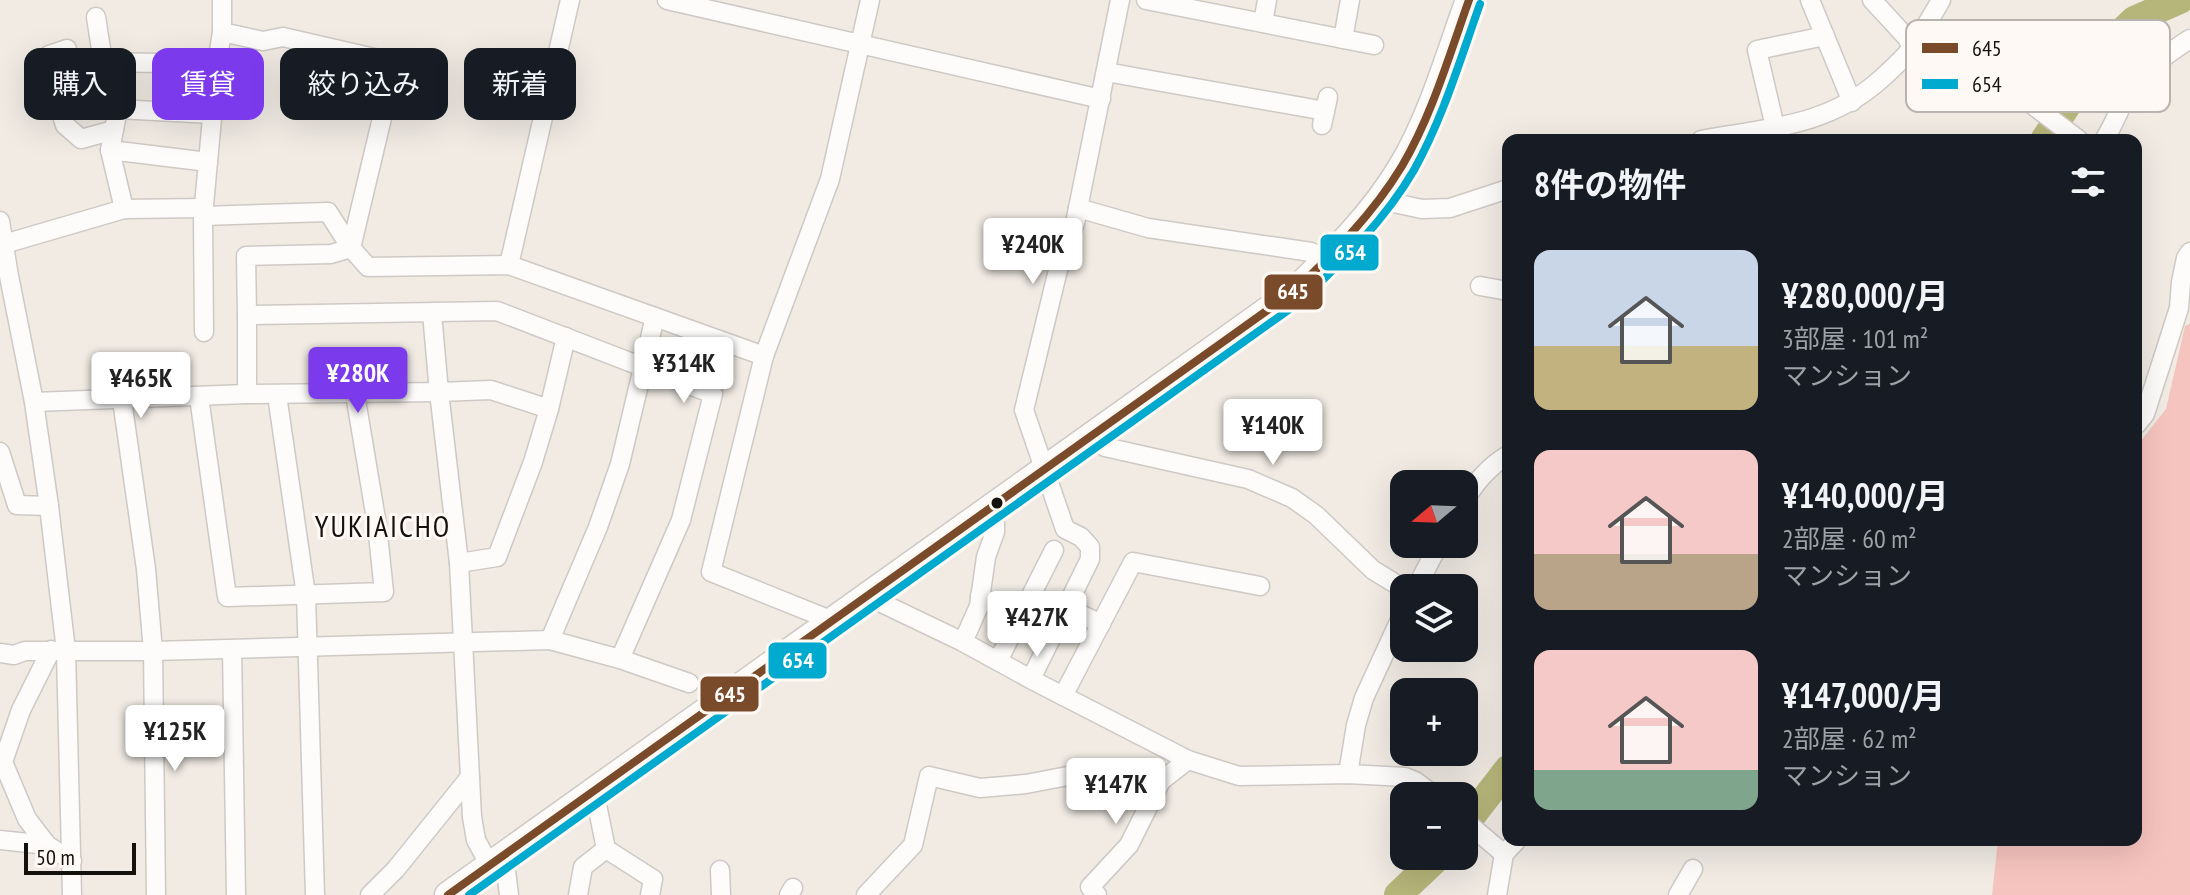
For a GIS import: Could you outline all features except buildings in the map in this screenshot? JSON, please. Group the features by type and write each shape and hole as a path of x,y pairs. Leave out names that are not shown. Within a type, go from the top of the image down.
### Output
{"street":[{"path":"220,48 222,0"},
{"path":"509,265 570,0"},
{"path":"667,0 1101,99"},
{"path":"833,621 711,572 764,356 830,179 870,0"},
{"path":"1031,679 1090,559 1090,547 1081,537 1065,529 1024,410 1058,270 1078,208 1120,0"},
{"path":"1146,0 1374,45"},
{"path":"1263,23 1267,0"},
{"path":"1343,39 1350,0"},
{"path":"448,895 1293,292 1342,246 1380,200 1403,165 1422,127 1469,0"},
{"path":"1810,0 1852,102"},
{"path":"1872,0 1906,37"},
{"path":"1929,20 1941,0"},
{"path":"96,17 101,48"},
{"path":"222,32 263,41 283,37 383,60 389,66 392,76 351,248"},
{"path":"1775,127 1757,50 1825,36"},
{"path":"2170,53 2190,39"},
{"path":"1735,134 1822,116 1852,102 1906,55"},
{"path":"1106,72 1325,111"},
{"path":"2042,112 2071,134"},
{"path":"2108,134 2120,112"},
{"path":"63,120 81,139 114,130"},
{"path":"116,120 110,150 124,209"},
{"path":"204,332 204,212 212,120"},
{"path":"110,150 208,162"},
{"path":"1380,200 1422,209 1450,208 1502,191"},
{"path":"1078,208 1148,228 1311,252 1327,259"},
{"path":"4,244 124,209 328,212 351,248 368,267 509,265 764,356"},
{"path":"0,221 4,277 34,402 49,506 72,895"},
{"path":"247,394 246,256 331,254 351,248"},
{"path":"2142,418 2179,308 2181,282 2190,252"},
{"path":"1480,286 1502,290"},
{"path":"247,315 497,311 713,394 681,520 620,659"},
{"path":"432,313 459,563 472,817 476,840 496,859 509,895"},
{"path":"550,640 612,489 655,317"},
{"path":"459,563 497,557 533,462 566,337"},
{"path":"34,402 247,394 491,390 549,409"},
{"path":"199,397 227,597 384,592 377,525 355,394"},
{"path":"277,395 306,595 315,895"},
{"path":"122,400 146,569 153,651 156,895"},
{"path":"1091,435 1105,447 1248,479 1292,498 1316,515 1373,570 1390,580"},
{"path":"0,452 9,505 49,506"},
{"path":"1478,480 1502,459"},
{"path":"963,642 979,606 986,557 995,532 995,504"},
{"path":"998,661 1054,550"},
{"path":"1063,696 1133,562 1260,586"},
{"path":"867,596 963,642 1188,760 1239,776 1348,774 1405,777 1416,782"},
{"path":"980,596 1019,618"},
{"path":"1066,607 1101,624"},
{"path":"1348,774 1364,698 1390,638"},
{"path":"0,653 550,640 620,659 689,683"},
{"path":"232,649 236,895"},
{"path":"58,650 21,710 1,762 27,819 47,845 72,861"},
{"path":"1097,895 1090,887 1129,845 1161,781 1188,760"},
{"path":"866,895 913,845 929,776 980,788 1026,784 1073,775 1111,785 1161,781"},
{"path":"370,895 396,869 470,777"},
{"path":"594,790 606,849 653,879 650,895"},
{"path":"1478,833 1504,854"},
{"path":"0,840 47,845"},
{"path":"1497,895 1504,854 1511,846"},
{"path":"578,895 583,867 606,849"},
{"path":"1678,895 1693,869"},
{"path":"720,870 721,895"}],"shaded area":[{"path":"2190,324 2190,895 1992,895 1997,846 2142,846 2142,439 2166,409 2185,326"}],"waterway":[{"path":"2134,20 2180,0"},
{"path":"2048,134 2063,112"},
{"path":"1478,808 1502,777"},
{"path":"1398,895 1424,870"}],"transit line":[{"name":"645","path":"448,895 1293,292 1365,217 1402,166 1431,106 1469,0"},
{"name":"654","path":"469,895 1301,301 1377,223 1414,170 1442,109 1480,4"}],"district":[{"name":"YUKIAICHO","path":"383,527"}]}
